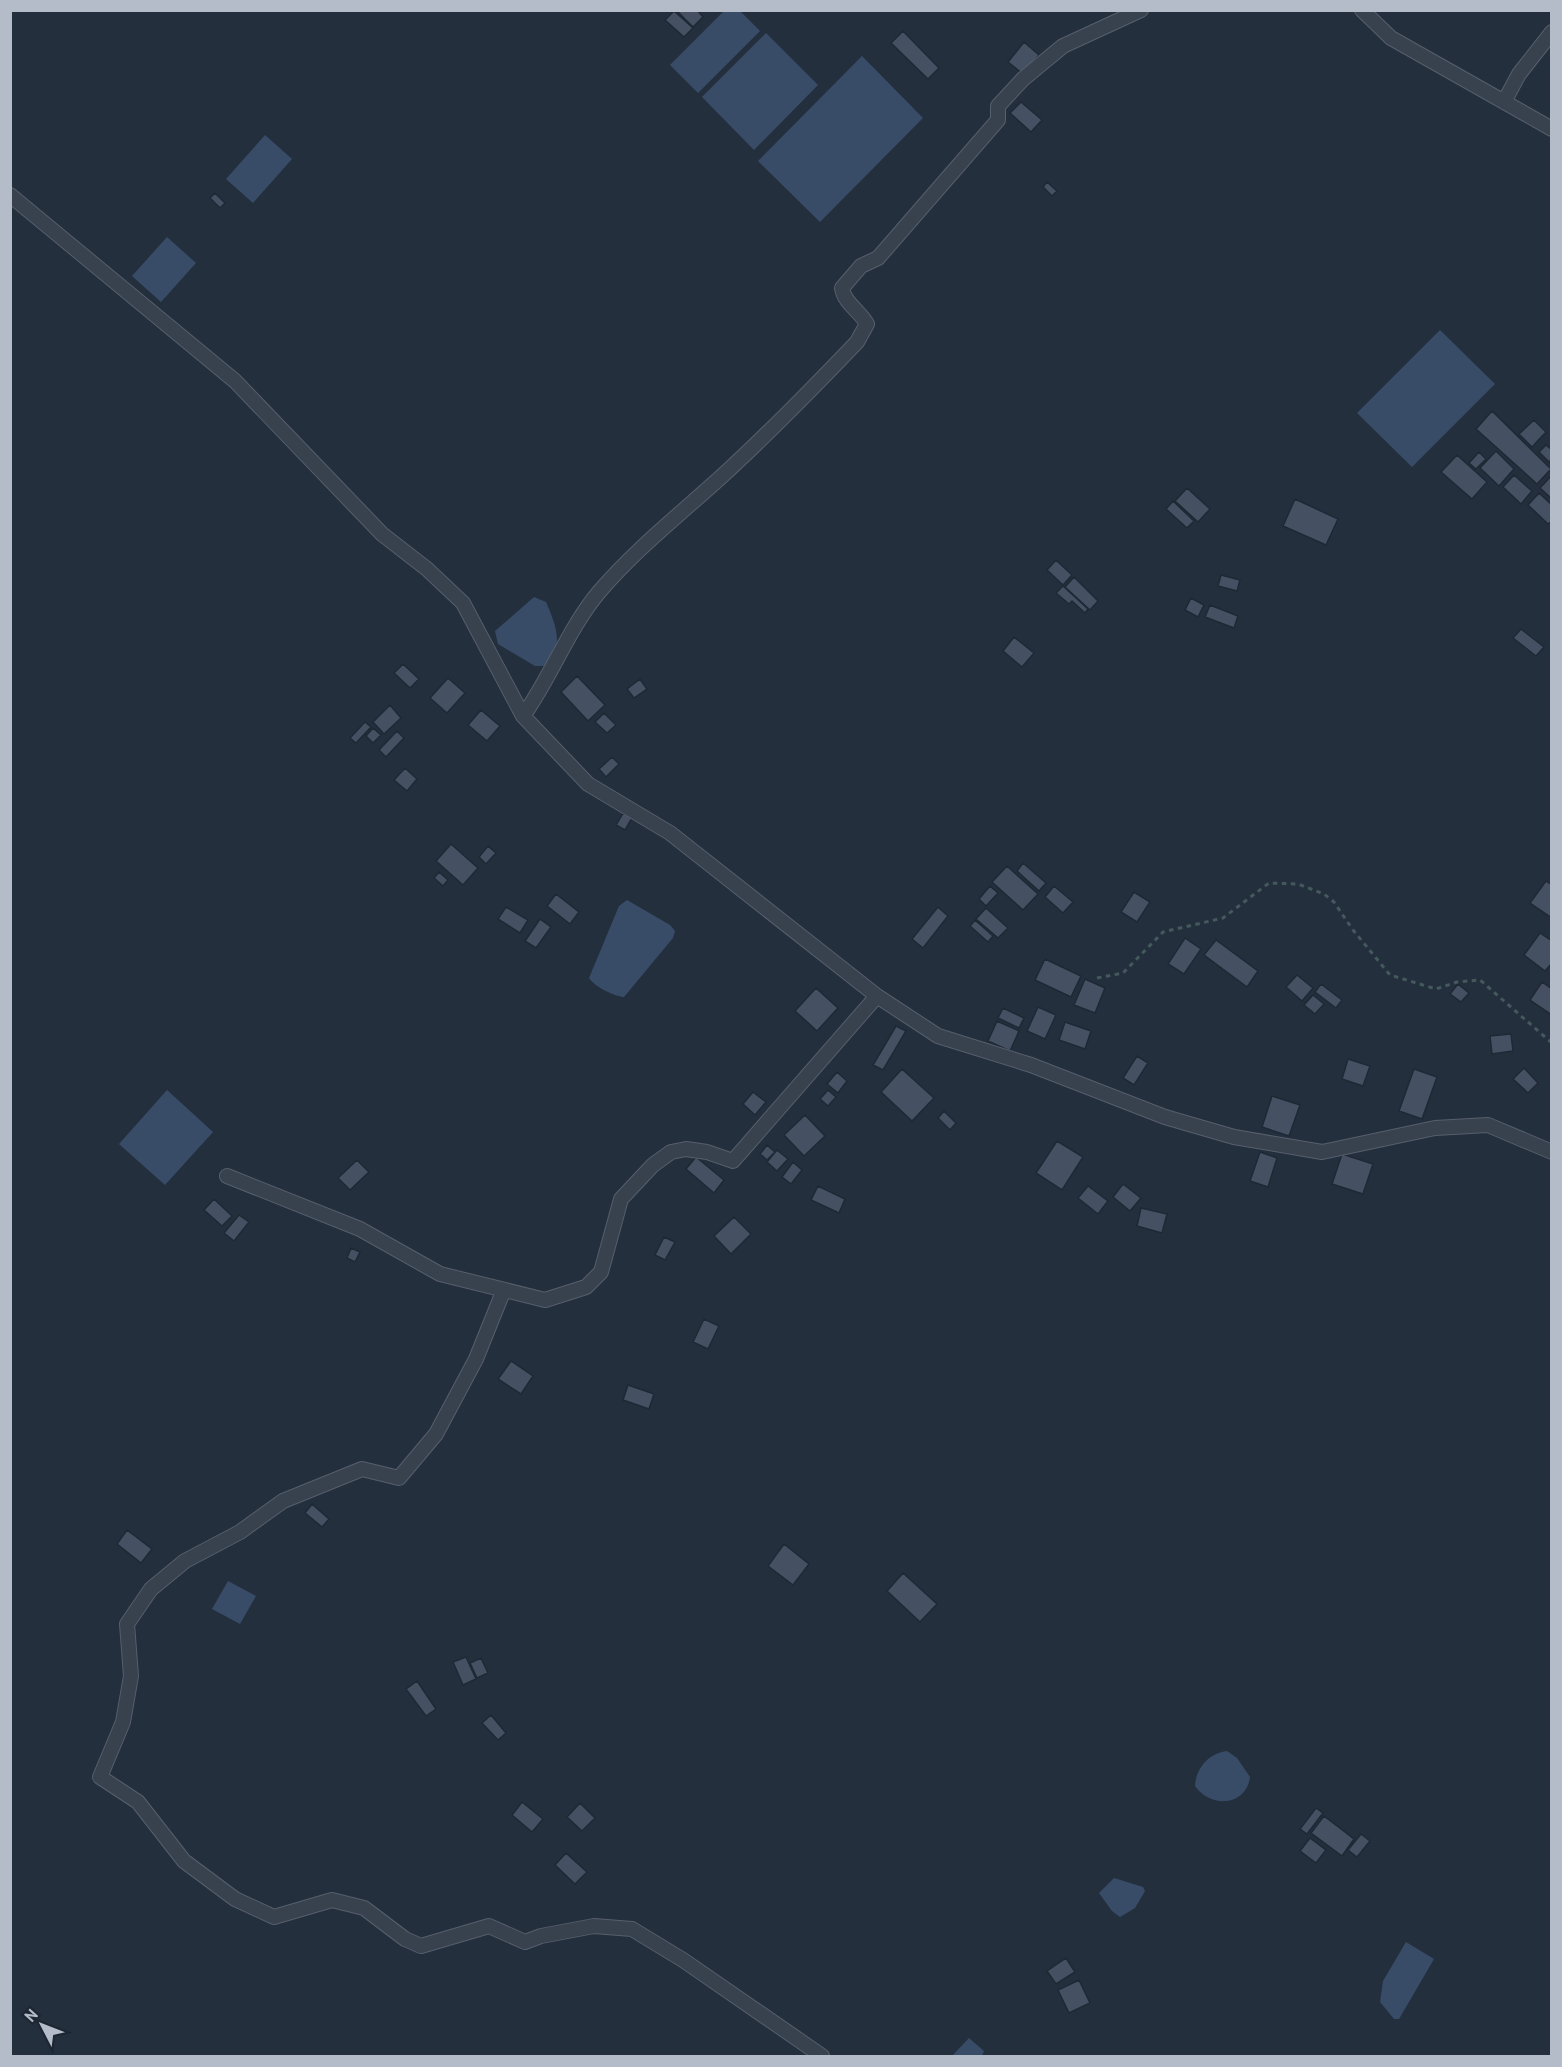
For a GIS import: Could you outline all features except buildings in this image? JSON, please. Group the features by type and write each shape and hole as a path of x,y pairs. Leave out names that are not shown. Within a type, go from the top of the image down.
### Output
{"street":[{"path":"523,716 597,594 634,552 721,476 857,342 867,324 862,314 843,295 842,288 861,266 878,258 998,120 998,106 1004,99 1023,79 1063,46 1141,10"},
{"path":"1362,10 1391,38 1551,129"},
{"path":"1504,102 1519,74 1551,32"},
{"path":"10,195 235,381 382,534 427,569 463,603 523,716 588,784 669,833 877,996 938,1036 1031,1065 1165,1117 1234,1137 1322,1152 1435,1128 1488,1125 1551,1152"},
{"path":"227,1176 360,1229 440,1274 503,1292 546,1300 586,1287 601,1272 621,1199 653,1166 671,1152 686,1149 707,1152 733,1161 877,996"},
{"path":"503,1292 476,1359 436,1434 399,1478 362,1469 283,1500 240,1532 185,1561 152,1589 127,1624 131,1676 129,1688 123,1722 100,1777 138,1802 184,1861 235,1899 274,1917 332,1900 364,1908 405,1938 422,1946 489,1926 525,1942 541,1936 594,1926 632,1929 683,1960 822,2056"}],"path":[{"path":"1097,978 1123,973 1163,932 1223,918 1269,883 1298,884 1324,894 1334,902 1353,930 1390,975 1436,989 1457,982 1480,980 1551,1043"}],"water":[{"path":"725,10 740,11 760,31 698,93 670,65"},
{"path":"766,33 818,85 754,150 702,97"},
{"path":"862,56 923,118 820,222 758,161"},
{"path":"265,135 292,159 253,203 226,179"},
{"path":"167,237 196,263 161,302 132,276"},
{"path":"1440,330 1495,384 1412,467 1357,413"},
{"path":"534,597 546,602 557,635 555,651 544,666 535,666 498,644 495,631"},
{"path":"627,900 670,925 675,931 673,938 624,997 605,990 589,978 619,906"},
{"path":"167,1090 213,1132 165,1185 119,1144"},
{"path":"228,1581 256,1596 240,1624 212,1609"},
{"path":"1227,1751 1237,1758 1250,1777 1242,1794 1235,1799 1218,1801 1209,1798 1195,1786 1196,1779 1209,1758"},
{"path":"1114,1878 1143,1887 1145,1891 1135,1908 1120,1917 1112,1911 1099,1893"},
{"path":"1406,1942 1434,1959 1399,2019 1394,2019 1380,2002 1383,1981"},
{"path":"969,2038 984,2051 982,2056 952,2056"}]}
